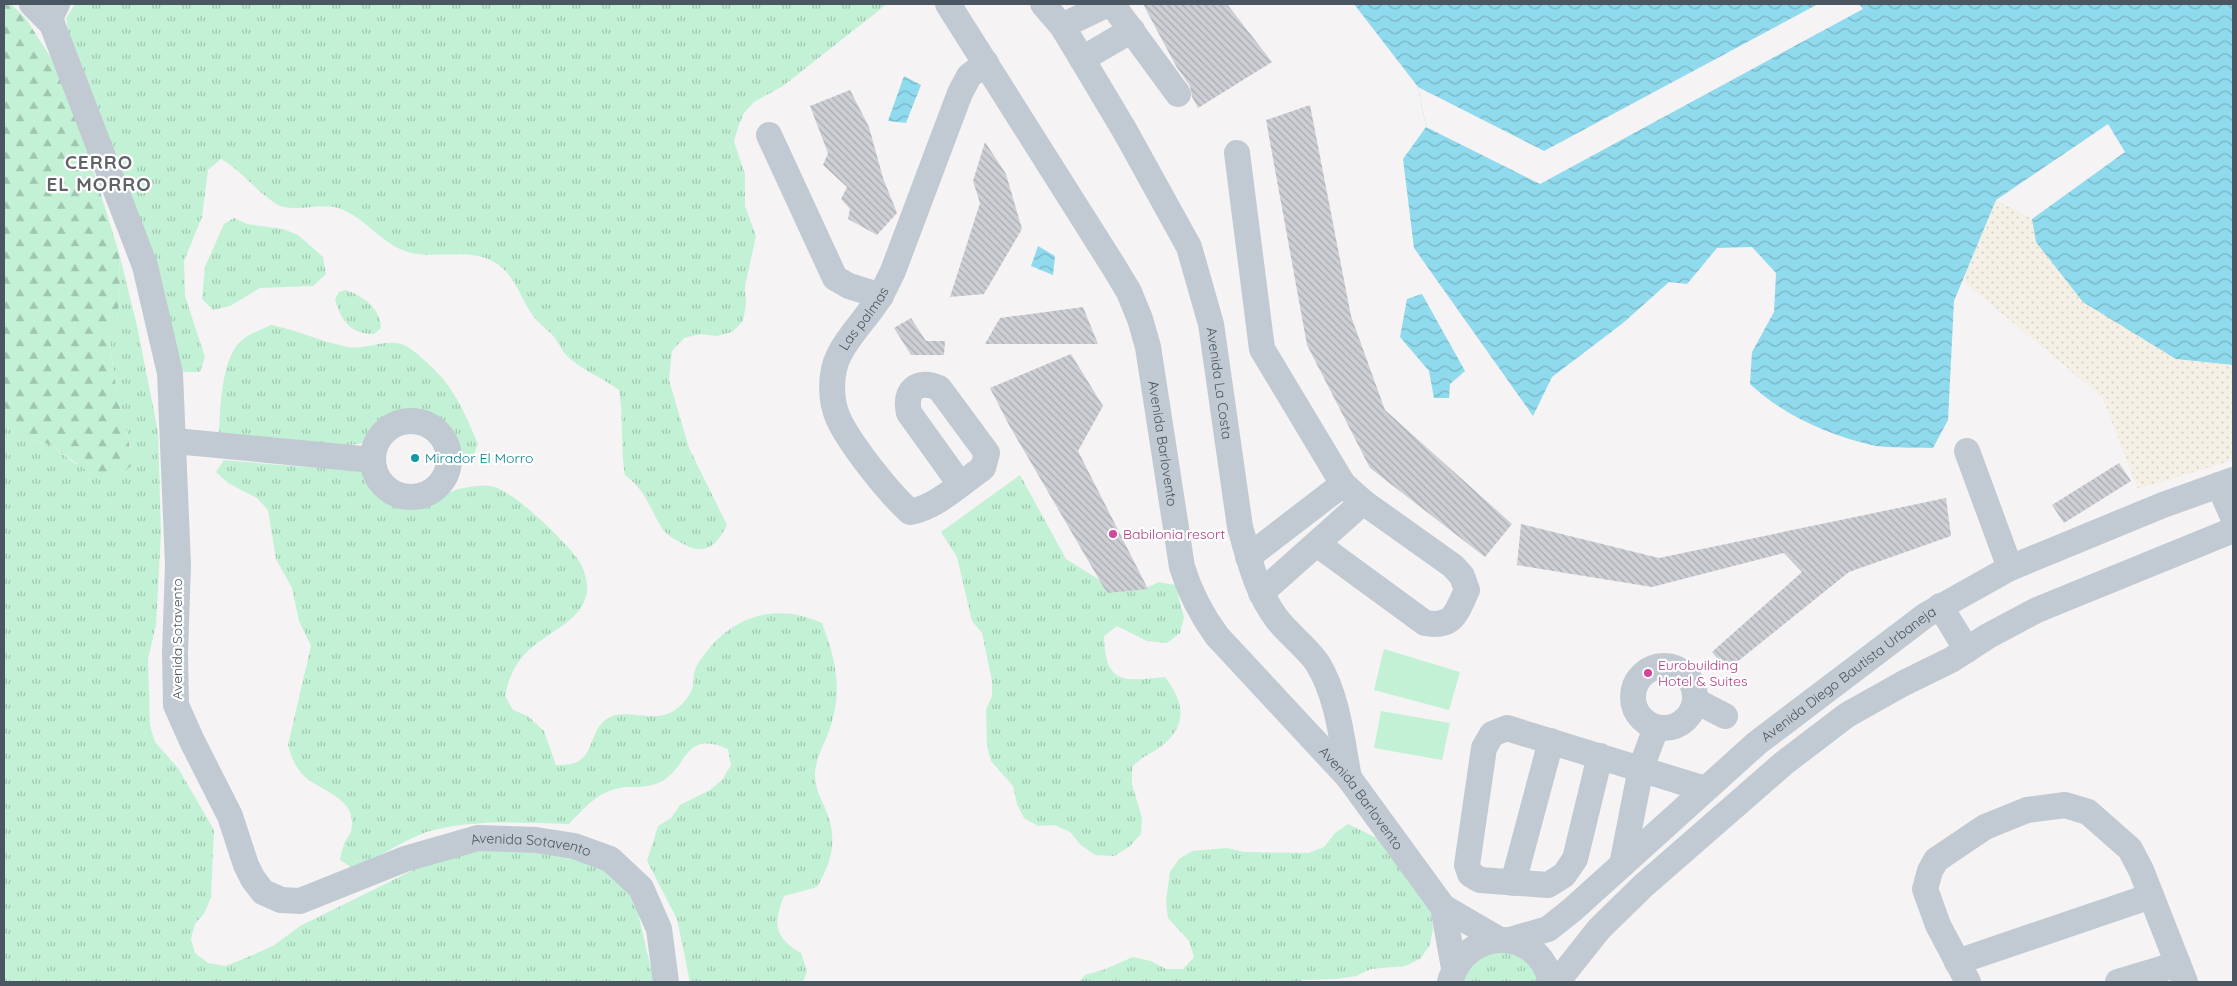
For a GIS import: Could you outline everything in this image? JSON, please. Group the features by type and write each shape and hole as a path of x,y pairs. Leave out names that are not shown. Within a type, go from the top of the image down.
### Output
{"street":[{"path":"32,4 55,14"},
{"name":"Avenida Barlovento","path":"948,4 1114,267 1140,319 1153,376 1180,557 1196,603 1217,636 1349,778 1443,907 1504,940 1526,946 1539,956 1549,971 1551,982"},
{"name":"Avenida La Costa","path":"1043,4 1062,26 1082,59 1162,196 1189,248 1211,324 1240,527 1248,558 1261,593 1276,619 1318,664 1331,693 1349,778"},
{"path":"1062,26 1110,4 1132,30 1178,94"},
{"name":"Avenida Sotavento","path":"55,14 145,266 170,373 175,441 178,565 175,653 176,705 230,816 246,865 263,892 281,900 300,901 405,859 478,838 536,840 574,846 610,859 641,888 659,929 666,982"},
{"path":"1082,59 1132,30"},
{"name":"Las palmas","path":"960,484 923,509 910,512 898,501 866,460 838,418 832,397 832,377 839,355 881,296 893,271 960,93 970,76 986,64"},
{"path":"769,134 835,278 849,286 881,296"},
{"path":"1237,153 1262,349 1343,484 1363,502 1453,566 1462,576 1467,590 1453,618 1439,626 1424,623 1317,544"},
{"path":"175,441 373,460"},
{"path":"1967,451 2010,568"},
{"path":"2226,483 2233,517"},
{"name":"Avenida Diego Bautista Urbaneja","path":"1452,975 1465,954 1480,943 1504,940 1548,929 1572,910 1757,743 1832,684 1940,606 2010,568 2163,505 2226,483"},
{"path":"1248,558 1343,484"},
{"path":"1261,593 1363,502"},
{"path":"1557,982 1599,929 1642,886 1784,763 1848,715 2037,610 2233,530"},
{"path":"1940,606 1967,650"},
{"path":"1664,666 1681,670 1693,684 1696,701 1688,718 1674,727 1656,728 1641,718 1633,702 1636,685 1647,671 1664,666"},
{"path":"1696,701 1725,716"},
{"path":"1600,756 1575,859 1564,875 1548,885 1480,880 1470,874 1467,865 1484,748 1492,734 1507,728 1642,768 1705,789"},
{"path":"1622,865 1642,768 1656,728"},
{"path":"1513,882 1550,741"},
{"path":"2118,982 2181,973 2151,896 2130,849 2088,812 2064,805 2027,810 1985,827 1936,860 1930,871 1925,889 1938,925 1963,972 2151,896"},
{"name":"Avenida Barlovento","path":"1443,907 1452,975"}],"green space":[{"path":"4,4 11,4 26,19 55,64 88,153 119,253 120,290 117,322 111,336 111,353 118,401 127,432 133,464 121,475 105,476 89,472 49,444 34,441 4,426"},
{"path":"75,4 887,4 783,86 754,102 744,113 738,127 734,142 745,174 745,206 756,236 745,286 746,305 743,321 732,332 717,336 700,334 684,338 672,351 669,380 689,448 727,525 714,544 703,549 696,549 675,539 663,530 639,488 625,475 619,390 577,365 565,354 555,338 533,317 516,285 501,267 494,262 473,255 429,255 408,252 382,238 350,213 334,207 291,208 276,204 237,170 221,159 208,170 202,217 184,261 185,296 205,357 200,372 184,372 177,366 71,47 66,18"},
{"path":"234,218 247,224 283,229 298,235 323,257 326,274 313,286 260,288 230,306 213,310 202,299 205,267 224,224"},
{"path":"119,253 137,326 158,432 161,533 156,625 148,659 150,726 155,742 178,768 214,830 211,897 205,912 195,924 191,939 195,953 208,963 225,966 241,960 273,946 300,926 456,849 575,851 632,887 654,982 4,982 4,426 34,441 49,444 76,464 131,448 118,401 111,353 111,336 117,322 120,290"},
{"path":"346,290 365,300 378,315 381,328 374,334 359,332 353,329 340,314 335,299 339,292"},
{"path":"271,325 354,348 395,343 410,348 433,368 456,398 478,444 472,459 456,461 448,444 436,431 417,423 402,426 371,441 346,445 310,446 219,437 225,375 232,353 245,338"},
{"path":"224,460 325,468 356,468 368,474 394,499 415,505 428,502 461,488 491,486 500,489 512,497 540,519 565,544 581,564 586,578 587,593 583,603 570,620 534,646 518,663 512,673 505,696 513,710 528,716 544,731 556,765 579,761 590,748 601,724 608,718 622,714 664,715 679,707 690,693 693,686 694,672 700,660 712,645 736,625 763,615 778,613 807,617 822,623 834,662 837,688 834,714 818,757 815,779 829,819 832,848 827,867 817,887 784,896 777,922 778,929 785,941 801,953 807,971 803,982 690,982 677,919 647,861 658,826 671,818 680,805 710,790 722,780 731,765 728,749 713,744 702,744 694,747 668,777 658,783 647,786 618,788 602,795 588,804 569,824 482,823 447,827 412,838 354,869 340,860 345,842 351,831 352,820 349,811 337,797 304,776 298,769 288,745 311,646 299,621 292,588 276,559 268,510 257,498 228,483 216,472"},
{"path":"1020,475 1066,559 1114,589 1146,588 1159,582 1175,585 1184,617 1180,633 1167,643 1147,641 1117,626 1104,636 1108,664 1113,672 1120,677 1128,679 1165,677 1176,696 1180,714 1176,731 1169,739 1132,767 1132,784 1142,818 1141,834 1129,847 1114,856 1095,855 1081,845 1070,832 1055,825 1038,826 1024,818 1017,804 1013,786 991,761 987,746 986,710 992,696 992,681 982,633 972,621 957,557 941,532"},
{"path":"1384,649 1460,672 1449,710 1374,690"},
{"path":"1381,711 1450,723 1442,760 1374,748"},
{"path":"1348,824 1379,839 1423,893 1431,913 1433,929 1430,945 1420,959 1405,966 1371,969 1356,976 1337,979 1302,980 1298,982 1079,982 1085,975 1103,970 1133,957 1151,961 1166,969 1183,969 1194,957 1189,941 1168,918 1166,901 1170,872 1179,859 1192,851 1227,848 1244,852 1309,853 1324,847 1335,833"},
{"path":"1514,951 1533,967 1538,982 1459,982 1478,953"}],"sand":[{"path":"1996,200 2032,219 2036,242 2176,359 2233,365 2233,460 2138,489 2102,397 1963,281"}],"water":[{"path":"1354,4 2233,4 2233,365 2176,359 2083,302 2036,242 2032,219 2125,152 2108,124 1996,200 1954,301 1948,420 1933,448 1879,446 1839,436 1792,414 1750,384 1752,352 1774,312 1776,273 1752,247 1717,248 1687,284 1669,282 1623,323 1552,377 1533,416 1414,248 1403,159 1426,127 1418,87"},
{"path":"904,76 921,85 906,123 888,121"},
{"path":"1038,246 1055,256 1053,275 1031,266"},
{"path":"1422,294 1465,371 1450,384 1449,398 1434,398 1429,371 1400,337 1407,299"}],"pier":[{"path":"1818,4 1859,4 1863,9 1540,184 1426,127 1418,87 1544,151"}],"building":[{"path":"1143,4 1227,4 1272,62 1198,108 1192,97 1190,86 1176,66"},
{"path":"850,90 869,127 883,178 897,213 877,235 848,219 850,209 841,199 847,187 823,165 828,153 810,106"},
{"path":"1310,105 1351,316 1385,410 1512,524 1485,557 1370,468 1307,345 1266,120"},
{"path":"985,142 1006,174 1022,229 984,294 950,297 980,203 973,181"},
{"path":"1083,307 1098,344 985,344 1000,318"},
{"path":"911,318 926,341 945,341 944,355 911,355 894,328"},
{"path":"1071,354 1103,406 1078,451 1148,589 1107,593 1009,425 990,388"},
{"path":"2119,463 2131,481 2064,523 2052,505"},
{"path":"1946,498 1951,536 1849,572 1727,670 1712,652 1802,572 1784,553 1652,587 1517,565 1521,524 1659,558"}],"place":[{"name":"Mirador El Morro","path":"415,458"},
{"name":"Babilonia resort","path":"1113,534"},
{"name":"Eurobuilding Hotel & Suites","path":"1648,673"}],"district":[{"name":"CERRO EL MORRO","path":"99,173"}]}
